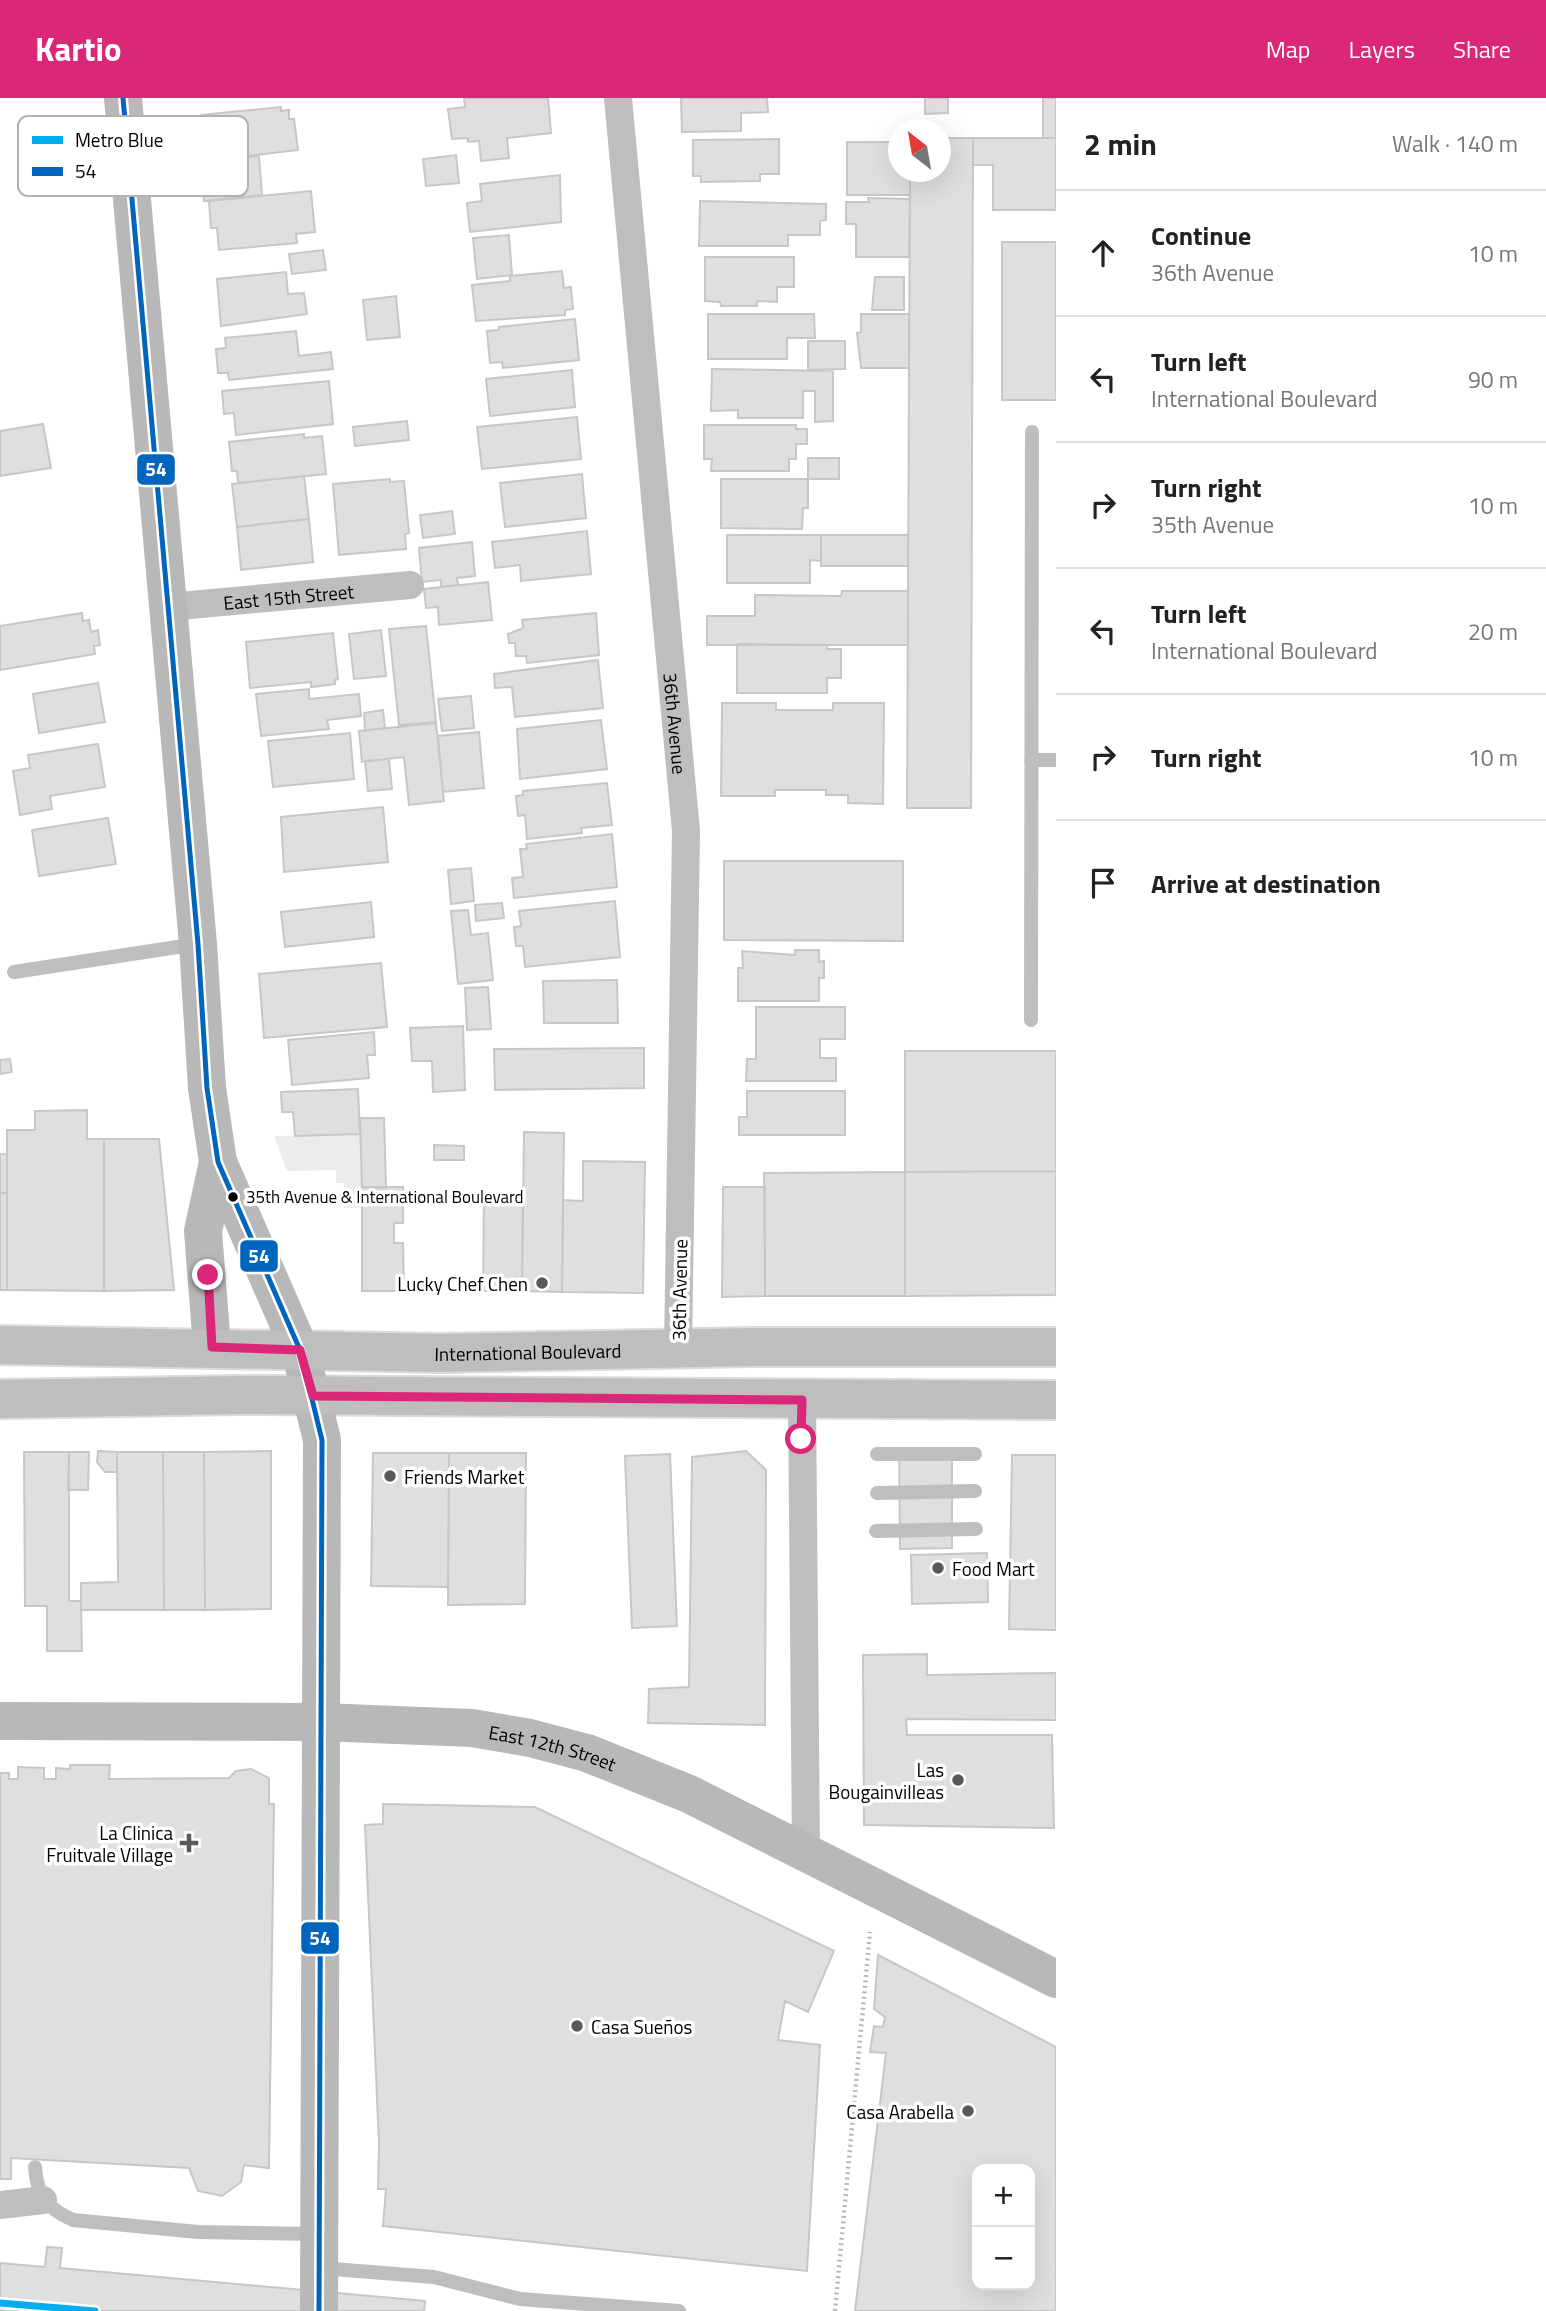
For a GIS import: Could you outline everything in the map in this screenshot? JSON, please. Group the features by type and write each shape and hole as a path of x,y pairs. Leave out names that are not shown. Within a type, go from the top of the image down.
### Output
{"main road":[{"path":"123,98 125,116"},
{"path":"132,196 198,944 207,1088 218,1161 300,1350 322,1440 319,2311"},
{"path":"212,1347 203,1231 218,1161"},
{"name":"International Boulevard","path":"0,1345 440,1353 1056,1347"},
{"path":"0,1399 313,1396 1056,1400"},
{"name":"East 12th Street","path":"0,1721 321,1722 472,1728 587,1753 690,1794 1056,1979"}],"street":[{"name":"36th Avenue","path":"618,98 686,831 678,1350"},
{"name":"East 15th Street","path":"168,607 410,585"},
{"path":"802,1400 806,1852"},
{"path":"0,2205 43,2200"}],"lane":[{"path":"1031,1020 1032,432"},
{"path":"1031,760 1056,760"},
{"path":"14,972 198,944"},
{"path":"877,1454 975,1454"},
{"path":"877,1493 975,1491"},
{"path":"876,1531 976,1529"},
{"path":"35,2167 36,2186 43,2200 55,2212 73,2220 198,2232 319,2251 520,2299 679,2311"}],"path":[{"path":"835,2311 870,1932"}],"shaded area":[{"path":"360,1134 362,1208 344,1208 344,1183 336,1183 336,1170 287,1171 274,1136"}],"building":[{"path":"464,98 548,98 551,133 507,138 509,158 481,161 479,141 468,142 468,138 452,139 448,109 465,107"},
{"path":"681,98 767,98 768,112 741,113 741,131 682,132"},
{"path":"925,98 948,98 948,113 925,114"},
{"path":"1043,98 1056,98 1056,138 1043,138"},
{"path":"281,107 281,111 289,110 289,119 294,119 298,150 248,156 248,116 201,115"},
{"path":"951,138 973,138 971,808 907,808 910,182 951,182"},
{"path":"973,138 1056,138 1056,210 993,210 993,165 973,165"},
{"path":"779,139 779,174 760,174 760,181 701,182 701,176 693,176 693,140"},
{"path":"847,142 888,142 888,182 910,182 910,195 847,195"},
{"path":"456,155 459,183 426,186 423,159"},
{"path":"259,156 262,195 204,201 203,196 248,196 248,157"},
{"path":"560,175 561,222 470,232 467,203 482,201 480,184"},
{"path":"311,191 315,232 296,234 297,243 219,250 217,228 211,228 209,201"},
{"path":"868,198 910,199 909,257 856,257 856,224 846,224 846,202 869,202"},
{"path":"700,201 826,204 826,220 820,221 820,235 788,235 788,246 699,246"},
{"path":"509,235 512,275 477,279 473,238"},
{"path":"1002,242 1056,242 1056,400 1002,400"},
{"path":"323,250 326,270 292,274 289,254"},
{"path":"705,257 794,257 794,287 777,287 777,302 757,301 757,306 721,306 720,302 705,301"},
{"path":"562,271 564,288 571,287 573,309 565,310 565,315 476,321 472,285 510,281 510,276"},
{"path":"286,272 288,294 304,293 307,314 221,326 217,279"},
{"path":"875,277 904,277 904,310 872,310"},
{"path":"396,296 400,337 367,340 363,300"},
{"path":"708,314 814,314 815,338 787,338 787,359 708,359"},
{"path":"861,314 909,314 909,368 861,368 857,333 861,332"},
{"path":"575,319 579,360 503,368 502,362 490,363 487,331 499,330 499,327"},
{"path":"296,331 299,356 331,352 333,369 229,380 228,373 218,373 216,349 226,348 225,338"},
{"path":"808,341 845,341 845,369 808,370"},
{"path":"712,369 833,371 833,421 815,422 815,391 803,391 803,418 738,418 738,410 711,411"},
{"path":"572,370 575,407 490,416 486,379"},
{"path":"329,381 333,424 236,435 234,413 224,414 222,391"},
{"path":"577,417 581,459 482,469 477,427"},
{"path":"407,421 409,440 355,446 353,427"},
{"path":"43,424 51,468 0,476 0,431"},
{"path":"704,425 796,425 796,429 807,429 807,444 796,444 796,459 789,459 789,471 711,471 712,459 704,459"},
{"path":"304,434 304,438 322,436 326,474 238,483 237,471 232,471 229,442"},
{"path":"808,458 839,458 839,479 808,479"},
{"path":"582,474 586,518 505,527 500,483"},
{"path":"304,476 309,519 237,527 232,484"},
{"path":"390,479 390,482 404,481 409,533 405,534 406,549 339,555 333,484"},
{"path":"721,479 808,479 808,508 803,508 802,529 721,528"},
{"path":"452,511 455,534 423,538 420,515"},
{"path":"309,519 313,562 241,570 237,527"},
{"path":"587,531 591,574 521,581 520,565 495,568 492,542"},
{"path":"727,535 821,535 821,561 810,560 810,583 727,583"},
{"path":"821,535 908,535 908,566 821,566"},
{"path":"472,542 475,576 457,578 458,585 441,587 441,580 422,582 419,548"},
{"path":"488,582 492,620 439,625 438,607 426,608 424,589"},
{"path":"842,591 908,591 908,645 707,645 707,616 755,616 755,595 841,596"},
{"path":"82,613 83,621 89,620 91,632 98,630 100,645 94,646 95,654 0,670 0,626"},
{"path":"596,613 599,655 527,663 526,656 516,656 515,643 509,643 508,634 523,628 522,620"},
{"path":"426,626 436,722 399,725 389,629"},
{"path":"381,630 386,676 354,679 349,634"},
{"path":"333,633 338,679 335,684 311,687 311,682 250,688 246,642"},
{"path":"737,644 827,645 827,649 841,649 841,678 827,678 827,693 737,693"},
{"path":"598,660 603,708 515,717 512,687 495,688 494,674"},
{"path":"98,683 105,722 39,733 33,694"},
{"path":"309,689 309,699 359,694 361,716 327,720 329,729 261,736 256,694"},
{"path":"471,696 474,728 442,731 438,699"},
{"path":"722,703 776,703 776,710 833,710 833,703 884,703 883,804 848,803 848,795 826,795 826,790 775,790 775,796 721,796"},
{"path":"383,710 385,728 365,731 364,713"},
{"path":"601,720 607,769 520,779 517,729"},
{"path":"436,723 444,801 409,805 404,757 362,762 359,731"},
{"path":"479,732 484,788 443,792 438,736"},
{"path":"350,733 354,779 273,787 268,741"},
{"path":"98,744 105,787 50,796 52,809 20,815 13,771 30,768 28,755"},
{"path":"389,759 392,789 368,791 365,761"},
{"path":"607,783 612,825 581,828 582,833 527,839 525,815 518,816 516,796 523,795 523,791"},
{"path":"383,807 388,862 284,872 281,817"},
{"path":"108,818 116,864 39,876 32,830"},
{"path":"612,834 617,887 514,898 512,878 523,877 520,849 527,849 526,844"},
{"path":"724,861 903,861 903,941 724,940"},
{"path":"471,868 474,901 451,904 448,870"},
{"path":"615,901 620,957 525,967 523,946 516,946 514,927 521,926 519,911"},
{"path":"371,902 374,937 285,947 281,912"},
{"path":"502,903 504,918 476,921 475,905"},
{"path":"468,910 471,935 488,933 493,980 458,984 451,911"},
{"path":"795,950 819,950 819,962 824,961 824,978 819,978 819,1001 738,1001 738,968 743,968 742,951 795,955"},
{"path":"381,963 387,1027 264,1038 259,974"},
{"path":"617,980 618,1023 544,1023 543,981"},
{"path":"488,987 491,1029 467,1030 465,988"},
{"path":"756,1007 845,1007 845,1039 820,1039 820,1058 836,1058 836,1081 746,1081 747,1059 756,1059"},
{"path":"463,1026 465,1090 433,1092 432,1061 412,1061 410,1028"},
{"path":"374,1032 375,1055 367,1055 369,1078 292,1085 288,1040"},
{"path":"644,1048 644,1088 495,1090 494,1049"},
{"path":"905,1051 1056,1051 1056,1171 905,1172"},
{"path":"10,1059 12,1072 0,1074 0,1060"},
{"path":"358,1089 360,1134 295,1136 293,1112 282,1112 281,1092"},
{"path":"747,1091 845,1091 845,1135 739,1135 739,1117 747,1117"},
{"path":"87,1110 87,1139 104,1139 104,1291 7,1290 7,1130 35,1130 35,1111"},
{"path":"360,1118 384,1118 386,1188 362,1187"},
{"path":"524,1132 564,1133 562,1292 522,1291"},
{"path":"104,1139 159,1139 174,1290 104,1291"},
{"path":"434,1145 464,1146 464,1160 434,1160"},
{"path":"7,1153 7,1193 0,1193 0,1154"},
{"path":"583,1161 645,1162 643,1293 562,1292 563,1200 583,1201"},
{"path":"1056,1171 1056,1295 905,1296 905,1172"},
{"path":"905,1172 905,1296 765,1296 764,1173"},
{"path":"362,1187 403,1187 403,1223 394,1223 394,1243 403,1243 404,1291 362,1291"},
{"path":"723,1187 765,1187 765,1296 722,1297"},
{"path":"0,1193 7,1193 7,1290 0,1290"},
{"path":"484,1194 523,1194 522,1291 483,1291"},
{"path":"899,1448 952,1448 952,1548 900,1549"},
{"path":"98,1451 117,1452 117,1472 105,1472 97,1462"},
{"path":"271,1451 271,1609 205,1610 204,1452"},
{"path":"746,1451 766,1470 765,1725 648,1723 649,1689 689,1687 692,1457"},
{"path":"24,1452 69,1452 69,1601 81,1601 82,1651 47,1651 47,1606 25,1606"},
{"path":"69,1452 89,1452 88,1490 68,1490"},
{"path":"117,1452 163,1452 164,1610 81,1610 81,1583 118,1582"},
{"path":"163,1452 204,1452 205,1610 164,1610"},
{"path":"373,1453 449,1453 448,1587 371,1586"},
{"path":"449,1453 526,1453 525,1604 448,1605"},
{"path":"670,1454 677,1626 632,1628 625,1456"},
{"path":"1012,1455 1056,1455 1056,1630 1009,1629"},
{"path":"987,1553 988,1602 912,1604 911,1555"},
{"name":"Las Bougainvilleas","path":"927,1654 927,1675 1056,1673 1056,1720 906,1719 907,1735 1052,1735 1054,1828 864,1825 863,1655"},
{"path":"70,1765 110,1765 109,1779 229,1778 236,1771 251,1769 269,1778 269,1804 274,1804 269,2168 244,2165 241,2182 222,2196 198,2191 189,2168 11,2158 11,2179 0,2179 0,1773 9,1773 9,1779 18,1779 18,1767 44,1768 44,1779 56,1779 56,1768 70,1769"},
{"name":"Casa Sueños","path":"383,1804 535,1807 834,1951 808,2012 785,2001 778,2040 820,2045 807,2271 383,2226 386,2189 378,2189 379,2143 365,1825 383,1824"},
{"name":"Casa Arabella","path":"878,1955 1056,2047 1056,2311 855,2311 886,2053 870,2052 874,2026 883,2027 885,2017 874,2009"},
{"path":"47,2247 62,2248 60,2268 425,2301 424,2311 0,2311 0,2263 45,2267"}],"metro line":[{"name":"Blue","path":"0,2303 95,2311"}],"transit line":[{"name":"54","path":"123,98 125,116"},
{"name":"54","path":"132,196 198,944 207,1088 218,1162 300,1350 322,1440 319,2311"}],"place":[{"name":"35th Avenue & International Boulevard","path":"233,1197"},
{"name":"Lucky Chef Chen","path":"542,1283"},
{"name":"Friends Market","path":"390,1476"},
{"name":"Food Mart","path":"938,1568"},
{"name":"Las Bougainvilleas","path":"958,1780"},
{"name":"La Clinica Fruitvale Village","path":"189,1843"},
{"name":"Casa Sueños","path":"577,2026"},
{"name":"Casa Arabella","path":"968,2111"}],"route":[{"path":"208,1275 212,1347 300,1350 313,1396 802,1400 801,1439"}]}
